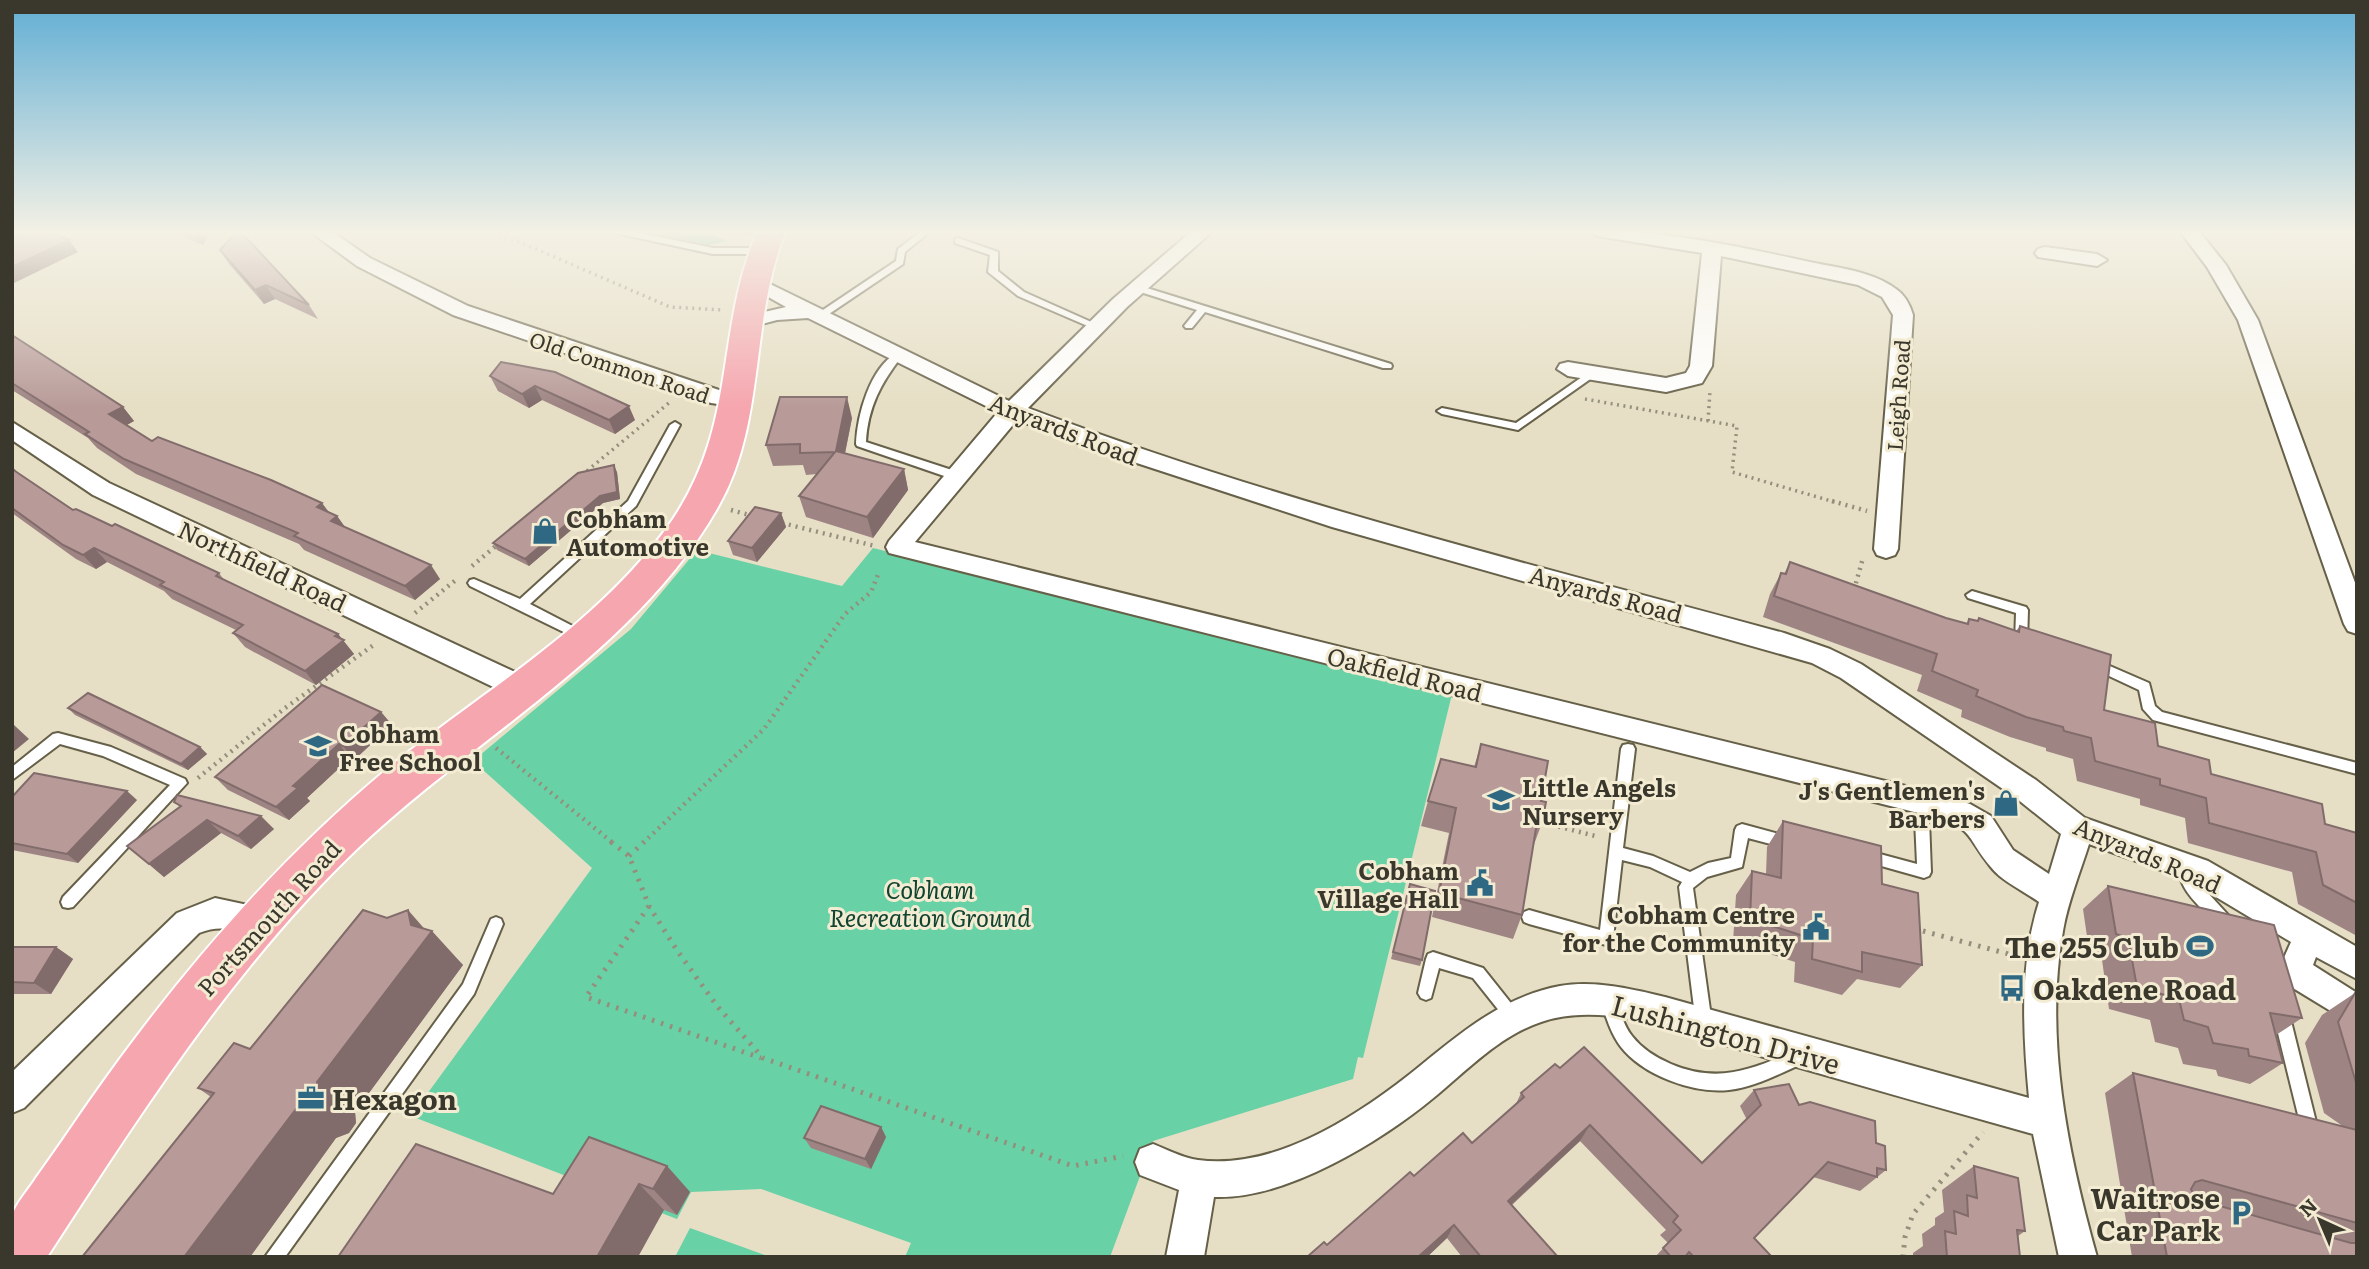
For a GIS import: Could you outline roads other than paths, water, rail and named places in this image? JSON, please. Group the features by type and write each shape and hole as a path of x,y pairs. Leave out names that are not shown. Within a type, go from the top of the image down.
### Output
{"main road":[{"name":"Portsmouth Road","path":"15,1257 166,1035 293,882 357,821 584,637 656,566 702,503 724,458 738,400 752,289"}],"street":[{"name":"Old Common Road","path":"410,289 528,338 719,398 738,400"},
{"path":"765,289 776,314 815,314"},
{"name":"Anyards Road","path":"784,289 815,314 1011,410 1168,466 1329,517 1631,599 1821,656 1851,671 2026,789 2077,829 2103,835 2186,866 2310,934 2357,964"},
{"path":"954,475 1093,324 1132,289"},
{"path":"1568,369 1601,387 1686,382 1699,373 1708,289"},
{"name":"Leigh Road","path":"1882,289 1899,304 1903,315 1885,549"},
{"path":"2230,289 2248,320 2357,624"},
{"name":"Northfield Road","path":"12,429 101,489 522,688"},
{"name":"Oakfield Road","path":"954,475 898,547 1938,806 1981,825 2003,859 2055,896"},
{"path":"2077,829 2073,849 2055,896 2044,964 2041,1006 2049,1121 2078,1257"},
{"path":"16,1087 196,918 215,912 260,920"},
{"path":"2310,934 2290,972 2357,1012"},
{"name":"Lushington Drive","path":"1153,1162 1199,1178 1236,1176 1300,1160 1335,1143 1412,1094 1465,1050 1513,1017 1563,1001 1609,1001 1704,1024 2049,1121"},
{"path":"1185,1257 1199,1178"}],"lane":[{"path":"815,314 856,289"},
{"path":"1015,289 1093,324"},
{"path":"1141,289 1387,366"},
{"path":"1189,327 1203,309"},
{"path":"897,356 876,379 861,424 861,444 954,475"},
{"path":"1442,411 1518,427 1561,395 1601,387"},
{"path":"521,605 632,503 675,425"},
{"path":"474,583 584,637"},
{"path":"1972,594 2022,610 2020,642 2031,645"},
{"path":"2087,662 2113,670 2145,687 2149,709 2158,716 2357,769"},
{"path":"12,775 58,738 106,751 180,783 68,902"},
{"path":"1529,917 1606,938 1628,749"},
{"path":"1845,851 1924,872 1922,819"},
{"path":"1704,1024 1686,897 1691,879 1702,871 1737,863 1742,831 1803,846"},
{"path":"1616,847 1691,879"},
{"path":"2186,866 2189,883 2235,930"},
{"path":"274,1257 469,989 496,924"},
{"path":"1426,993 1433,959 1478,973 1513,1017"},
{"path":"1609,1001 1615,1023 1628,1043 1647,1060 1683,1077 1726,1083 1762,1074 1807,1054"},
{"path":"2283,1006 2283,1028 2309,1127 2328,1140"}],"place":[{"name":"Cobham Automotive","path":"545,531"},
{"name":"Cobham Free School","path":"318,746"},
{"name":"Little Angels Nursery","path":"1501,800"},
{"name":"J's Gentlemen's Barbers","path":"2006,803"},
{"name":"Cobham Village Hall","path":"1480,883"},
{"name":"Cobham Centre for the Community","path":"1816,927"},
{"name":"The 255 Club","path":"2200,946"},
{"name":"Oakdene Road","path":"2012,988"},
{"name":"Hexagon","path":"311,1098"},
{"name":"Waitrose Car Park","path":"2241,1213"}],"park label":[{"name":"Cobham Recreation Ground","path":"930,902"}]}
